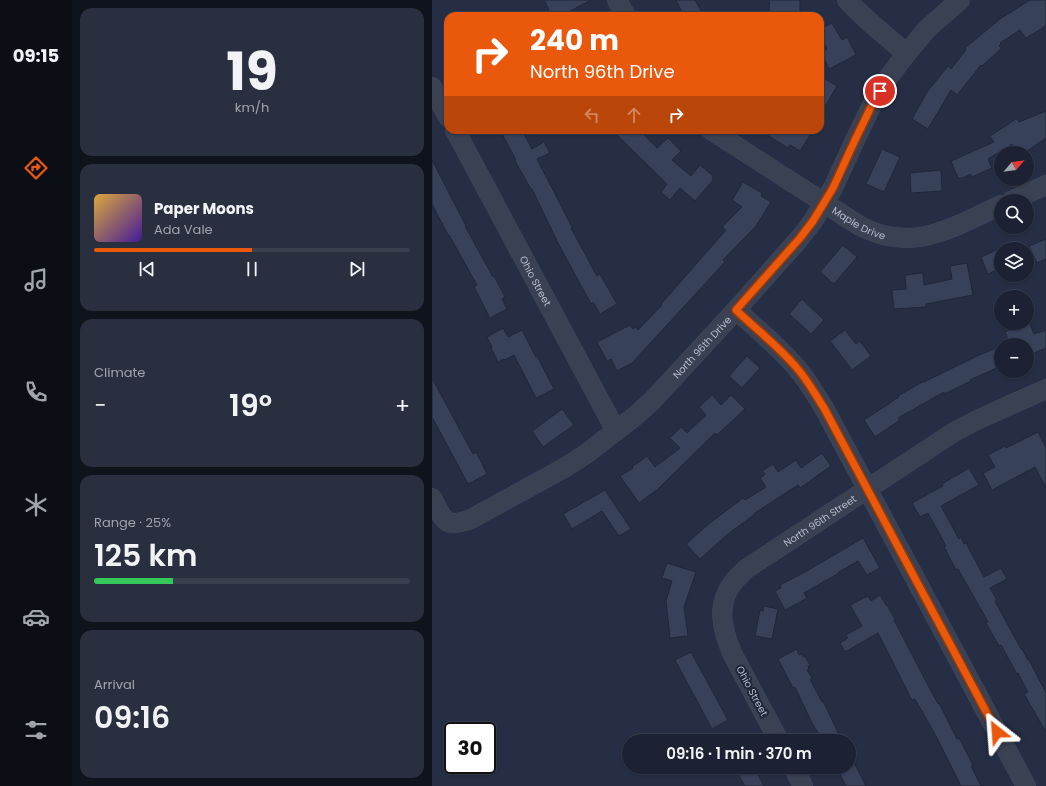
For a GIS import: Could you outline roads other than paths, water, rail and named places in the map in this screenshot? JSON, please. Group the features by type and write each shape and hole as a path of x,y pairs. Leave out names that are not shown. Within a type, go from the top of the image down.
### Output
{"street":[{"path":"617,0 624,12"},
{"path":"847,0 857,11 906,54"},
{"name":"North 96th Drive","path":"432,498 446,521 451,523 460,523 471,519 564,468 586,454 634,417 652,401 800,238 813,221 833,188 872,105 888,78 928,28 960,0"},
{"path":"432,87 444,110"},
{"name":"Ohio Street","path":"457,134 616,431"},
{"name":"Maple Drive","path":"717,134 868,230 886,236 908,238 939,232 994,208"},
{"path":"1026,194 1046,185"},
{"path":"736,310 787,357 806,379 824,408 1026,786"},
{"name":"North 96th Street","path":"726,640 723,630 722,613 724,603 735,580 746,569 954,432 977,420 1046,390"},
{"name":"Ohio Street","path":"726,640 775,734"},
{"path":"797,774 803,786"}]}
